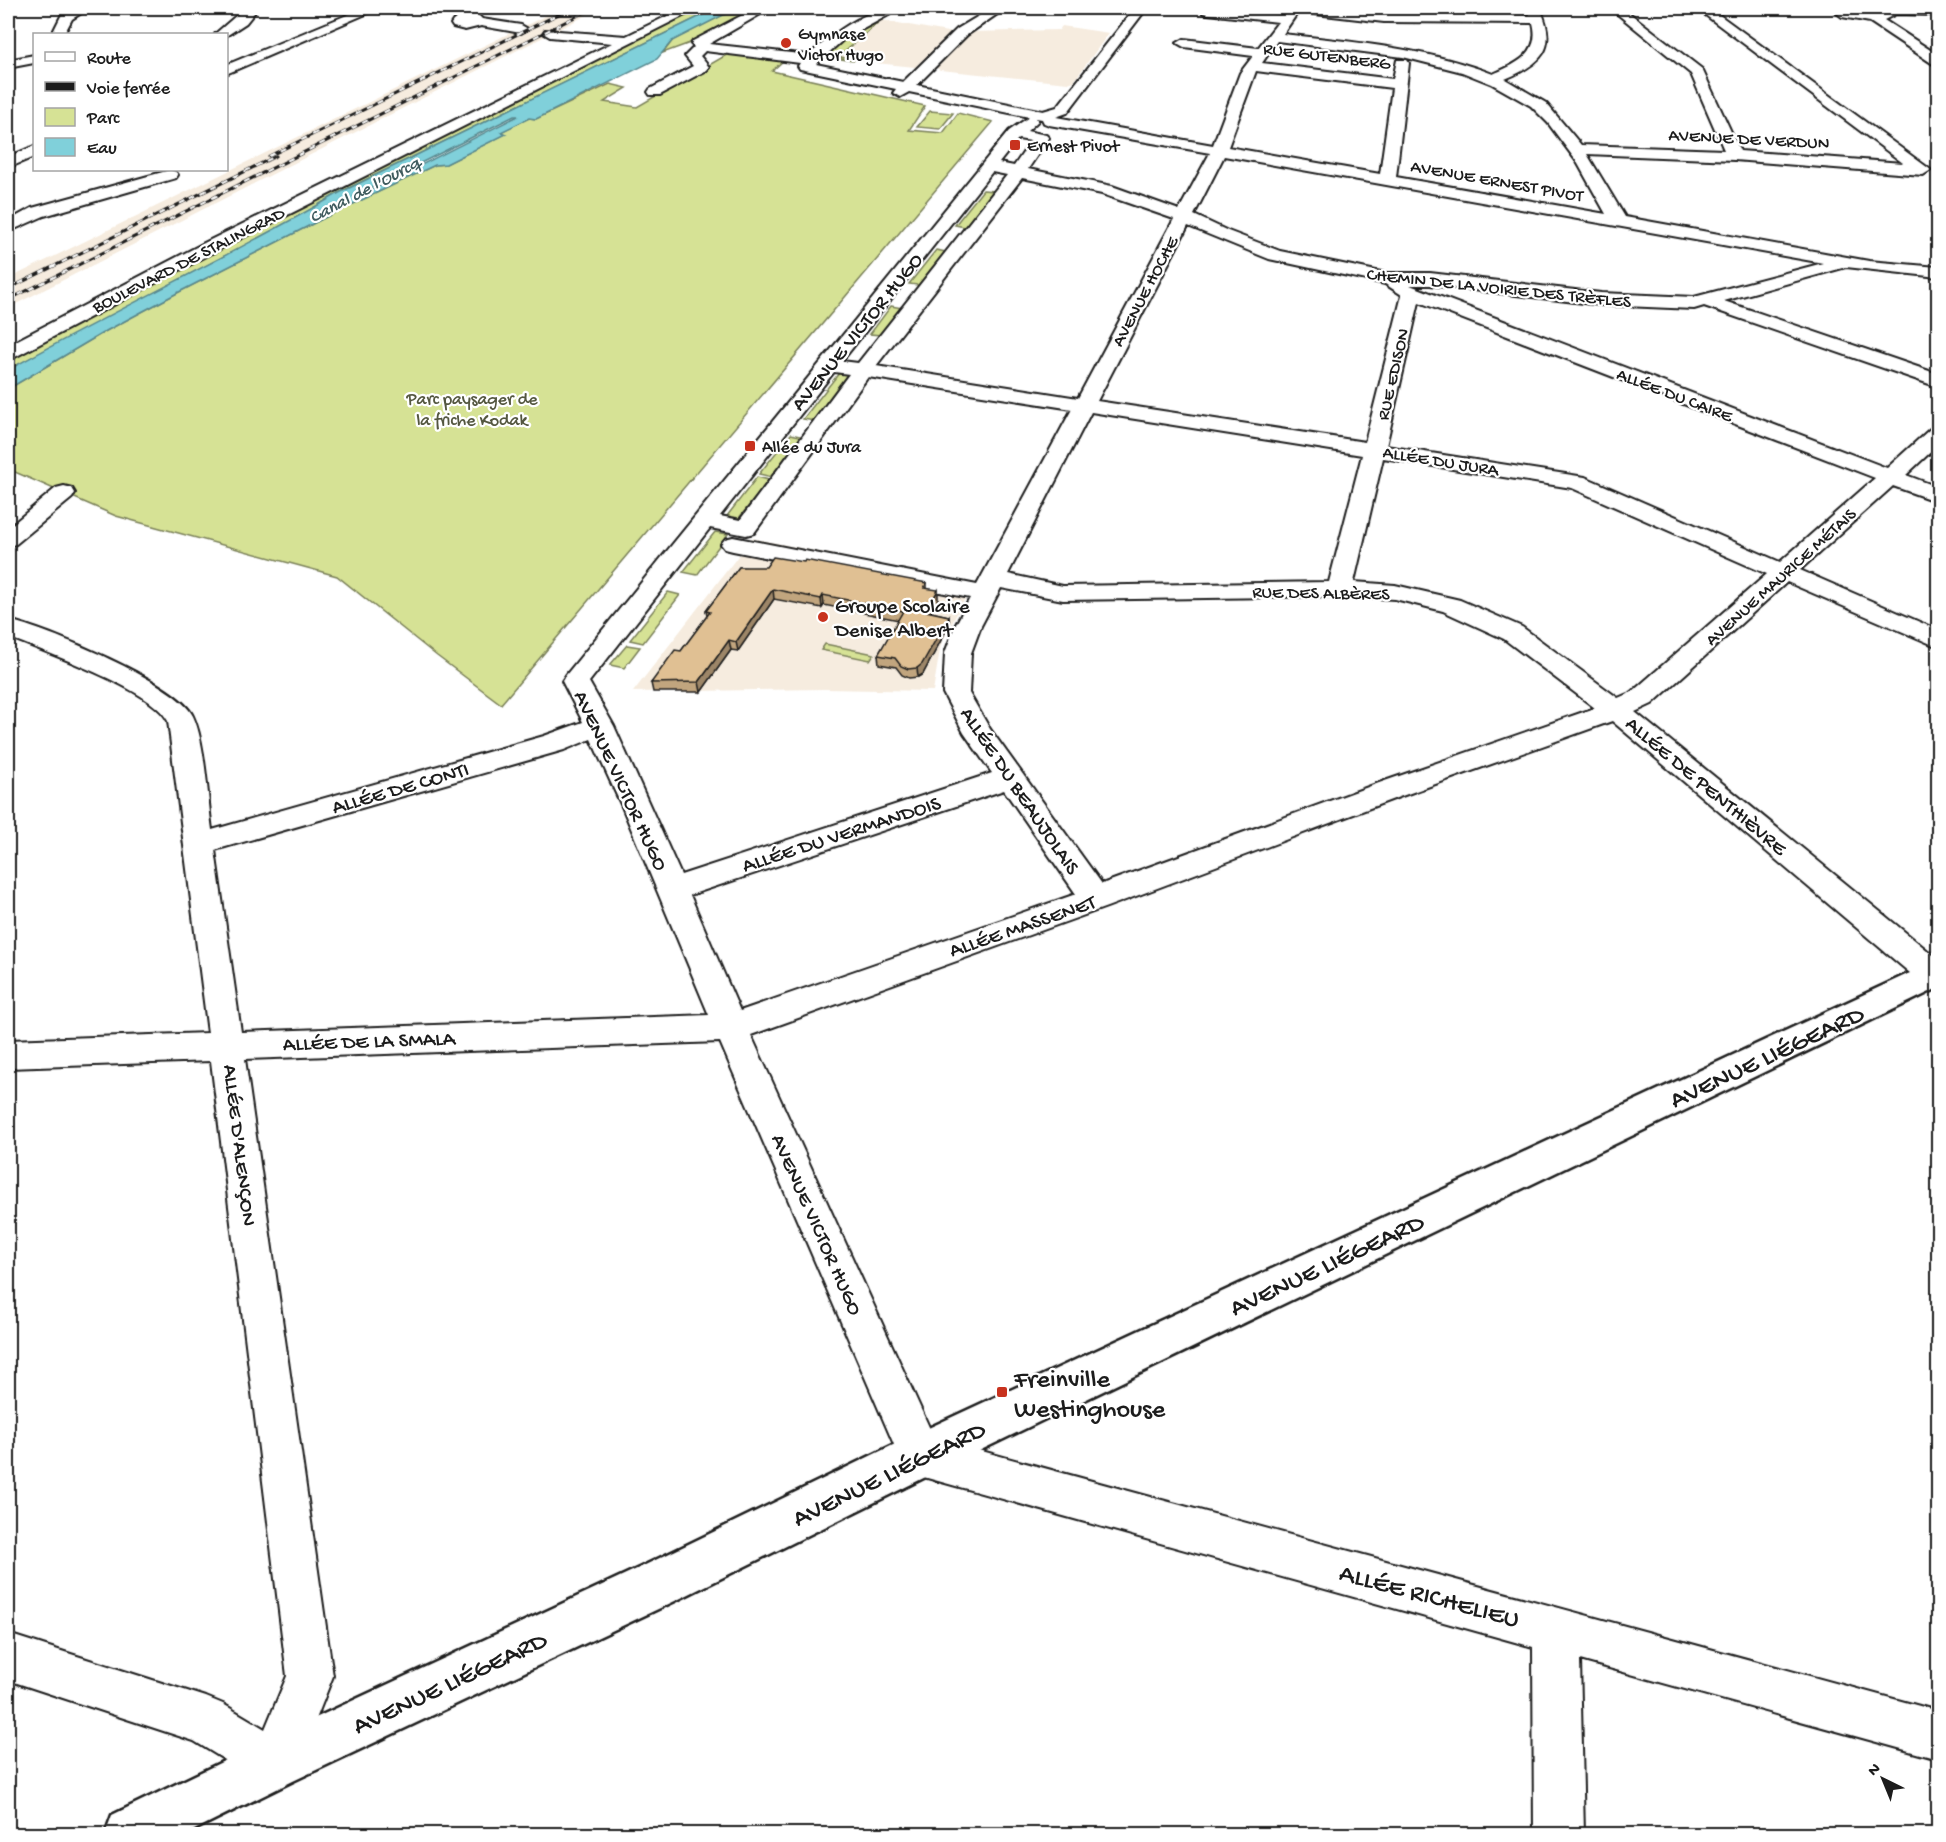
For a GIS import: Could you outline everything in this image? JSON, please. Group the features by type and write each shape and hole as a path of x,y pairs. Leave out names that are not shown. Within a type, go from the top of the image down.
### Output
{"street":[{"path":"59,33 67,17 83,8"},
{"path":"222,33 241,20 252,8"},
{"path":"228,69 374,8"},
{"name":"BOULEVARD DE STALINGRAD","path":"8,353 210,247 693,8"},
{"path":"765,8 698,44 702,47 808,63"},
{"path":"891,8 838,37 799,70 904,89 1034,121"},
{"name":"AVENUE VICTOR HUGO","path":"920,1455 730,1028 673,889 600,726 575,681 988,166 1034,121 1062,110 1141,8"},
{"path":"1616,8 1697,72 1734,155"},
{"path":"1702,8 1938,181"},
{"path":"1821,8 1836,8 1850,15 1872,18 1888,16 1890,12 1886,9"},
{"path":"971,9 996,10"},
{"path":"1886,9 1938,11"},
{"path":"904,89 962,32 996,10"},
{"path":"1208,10 1292,12 1384,18 1536,13 1542,35 1540,49 1529,62 1494,79"},
{"name":"AVENUE HOCHE","path":"990,586 1084,403 1219,151 1244,80 1292,12"},
{"path":"476,15 521,29"},
{"path":"1872,18 1938,61"},
{"path":"550,33 627,40"},
{"path":"1274,36 1432,59 1494,79 1542,107 1603,192 1619,222"},
{"path":"1184,43 1263,53"},
{"path":"655,93 702,67 692,56 702,47"},
{"path":"1922,49 1938,50"},
{"path":"1388,181 1403,54"},
{"path":"8,64 33,59"},
{"name":"RUE GUTENBERG","path":"1252,66 1398,84"},
{"name":"AVENUE VICTOR HUGO","path":"739,536 863,370 1017,173 1041,138 1034,121"},
{"name":"AVENUE ERNEST PIVOT","path":"1034,121 1219,151 1869,266 1938,272"},
{"name":"AVENUE DE VERDUN","path":"1574,149 1734,155 1922,169"},
{"path":"8,163 33,151"},
{"name":"CHEMIN DE LA VOIRIE DES TRÈFLES","path":"988,166 1106,190 1184,217 1235,241 1275,255 1386,279 1430,279 1628,301 1686,303 1707,301 1847,262"},
{"path":"8,227 38,212 170,175"},
{"path":"18,205 38,212"},
{"path":"938,228 971,232"},
{"path":"1869,266 1886,275 1928,289"},
{"path":"1386,279 1412,293"},
{"name":"RUE EDISON","path":"1340,589 1412,293"},
{"name":"ALLÉE DU CAIRE","path":"1412,293 1938,495"},
{"path":"1707,301 1938,381"},
{"name":"ALLÉE DU JURA","path":"829,365 1084,403 1577,482 1938,639"},
{"name":"AVENUE MAURICE MÉTAIS","path":"1616,710 1642,698 1938,434"},
{"path":"8,539 64,493"},
{"name":"RUE DES ALBÈRES","path":"704,520 739,536 990,586 1063,593 1340,589 1395,592 1451,605 1513,633 1616,710"},
{"name":"ALLÉE DU BEAUJOLAIS","path":"990,586 968,626 958,653 956,693 978,733 1096,899"},
{"name":"ALLÉE D'ALENÇON","path":"8,628 130,679 160,698 179,714 185,735 228,1045 310,1676 275,1763"},
{"name":"ALLÉE DE PENTHIÈVRE","path":"1313,820 1616,710 1937,974"},
{"name":"ALLÉE DE CONTI","path":"200,844 554,742 600,726"},
{"name":"ALLÉE DU VERMANDOIS","path":"673,889 1009,778"},
{"name":"ALLÉE MASSENET","path":"730,1028 1313,820"},
{"name":"AVENUE LIÉGEARD","path":"131,1834 275,1763 647,1589 920,1455 1937,974"},
{"name":"ALLÉE DE LA SMALA","path":"8,1054 730,1028"},
{"name":"ALLÉE RICHELIEU","path":"920,1455 1938,1735"},
{"path":"1557,1629 1559,1834"},
{"path":"8,1658 206,1721 275,1763"}],"shaded area":[{"path":"561,8 601,8 8,308 8,279"},
{"path":"876,19 953,33 915,67 826,58"},
{"path":"1062,26 1109,33 1074,81 1068,83 940,70 935,67 969,32 1059,30"},
{"name":"Groupe Scolaire Denise Albert","path":"752,538 973,584 941,644 933,691 824,689 633,692"}],"green space":[{"path":"698,8 717,8 339,193 291,221 8,370 8,359 97,309"},
{"path":"737,8 760,8 690,43 663,53 673,40"},
{"path":"876,19 881,20 839,57 855,59 853,61 822,56 842,38"},
{"name":"Parc paysager de la friche Kodak","path":"728,54 784,60 772,71 925,106 909,130 943,133 958,113 993,122 501,704 337,576 116,516 8,469 8,389 106,331 328,216 435,165 446,164 505,134 500,132 529,118 536,119 610,84 627,88 604,102 637,107"},
{"path":"930,111 953,113 940,129 917,127"},
{"path":"983,190 994,191 988,204 984,203 971,219 970,228 955,225"},
{"path":"936,250 946,252 925,279 925,286 909,284"},
{"path":"891,306 908,309 881,335 870,334"},
{"path":"839,373 851,375 820,422 803,419"},
{"path":"791,434 804,437 772,477 759,474"},
{"path":"757,477 769,480 739,518 727,516"},
{"path":"715,532 728,534 697,575 683,572"},
{"path":"668,592 680,595 643,643 630,640"},
{"path":"825,644 874,654 870,660 821,650"},
{"path":"627,645 640,647 624,668 610,665"}],"water":[{"name":"Canal de l'Ourcq","path":"717,8 737,8 672,41 657,59 536,119 529,118 501,132 506,134 446,164 435,165 328,216 106,331 8,389 8,370 257,239 339,193","holes":["514,116 518,116 358,197 353,197"]}],"building":[{"path":"773,557 804,562 805,560 927,583 924,588 938,590 926,611 949,616 922,664 917,668 908,669 901,666 895,658 878,655 903,611 823,595 821,599 773,589 736,642 729,640 699,682 651,683 675,650 681,651 710,612 706,611 739,567 766,567"}],"railway":[{"path":"269,156 571,8"},
{"path":"8,300 593,8"},
{"path":"8,289 276,156"}],"place":[{"name":"Gymnase Victor Hugo","path":"786,43"},
{"name":"Ernest Pivot","path":"1015,145"},
{"name":"Allée du Jura","path":"750,446"},
{"name":"Groupe Scolaire Denise Albert","path":"823,617"},
{"name":"Freinville Westinghouse","path":"1002,1392"}]}
